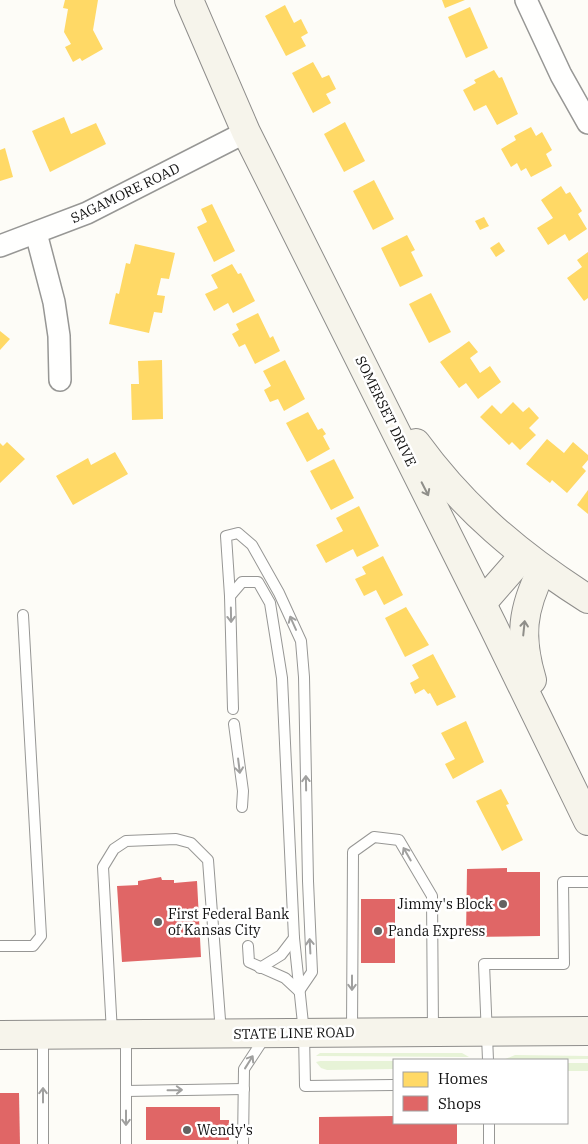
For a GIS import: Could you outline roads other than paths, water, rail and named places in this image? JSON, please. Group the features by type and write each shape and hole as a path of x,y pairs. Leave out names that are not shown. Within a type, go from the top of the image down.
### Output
{"street":[{"path":"526,0 561,75 588,123"},
{"name":"SOMERSET DRIVE","path":"189,3 246,132 482,603 588,821"},
{"name":"SAGAMORE ROAD","path":"0,246 86,213 246,132"},
{"path":"36,233 54,302 59,336 60,380"},
{"path":"371,383 438,473 487,524 533,562 588,598"},
{"path":"482,603 533,562"},
{"path":"533,562 531,592 523,636 525,656 543,727"},
{"name":"STATE LINE ROAD","path":"0,1035 588,1031"}],"lane":[{"path":"233,709 230,596 226,536 238,533 252,545 279,593 301,641 304,677 308,881 312,972 299,990"},
{"path":"230,596 242,582 258,582 270,603 282,678 294,938 304,1033 305,1086 393,1085"},
{"path":"0,946 33,946 41,936 23,614"},
{"path":"234,724 243,791 242,807"},
{"path":"352,1032 354,852 374,837 399,840 432,896 433,1032"},
{"path":"126,1144 126,1091 103,867 114,849 126,841 176,839 191,843 208,860 221,1034"},
{"path":"488,1059 484,964 564,964 563,882 588,882"},
{"path":"260,968 281,955 294,938"},
{"path":"248,946 249,962 285,978 299,990"},
{"path":"243,1144 244,1069 268,1034"},
{"path":"43,1035 43,1144"},
{"path":"126,1091 244,1089"},
{"path":"489,1124 489,1144"}],"place":[{"name":"Jimmy's Block","path":"503,904"},
{"name":"First Federal Bank of Kansas City","path":"158,922"},
{"name":"Panda Express","path":"378,931"},
{"name":"Wendy's","path":"187,1130"}]}
